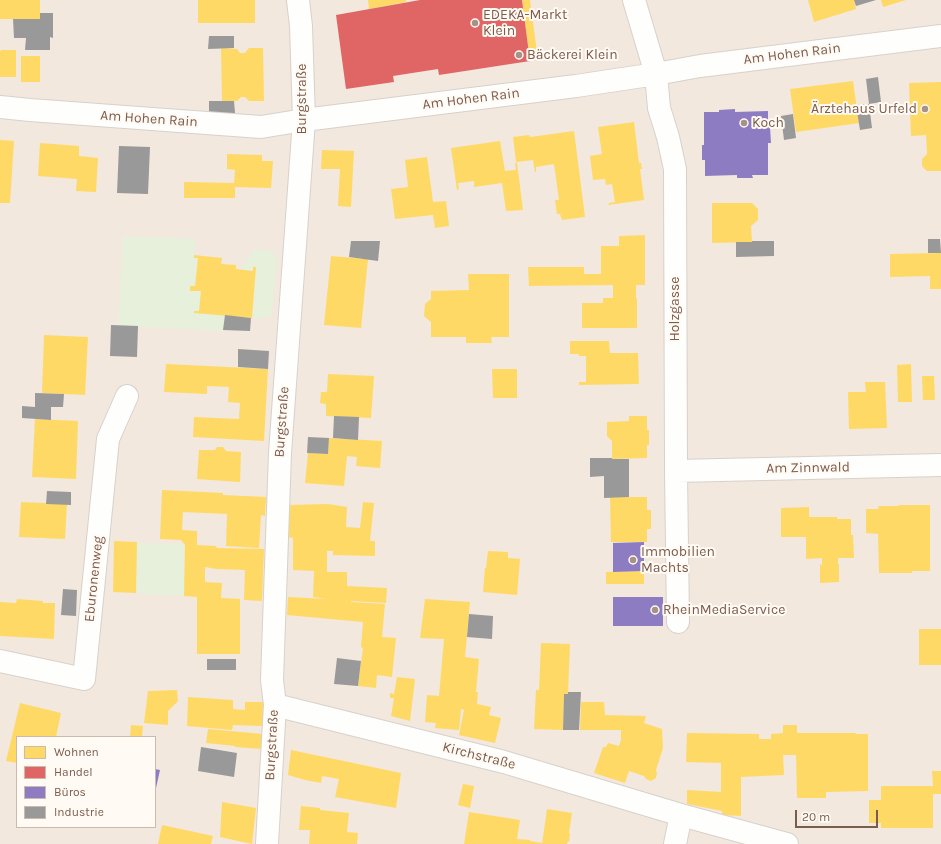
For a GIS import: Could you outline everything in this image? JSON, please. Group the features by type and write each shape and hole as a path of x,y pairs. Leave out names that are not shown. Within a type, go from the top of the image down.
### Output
{"street":[{"name":"Burgstraße","path":"267,844 275,706 272,680 280,453 304,120 301,26 298,0"},
{"name":"Holzgasse","path":"634,0 656,74 659,108 668,137 675,169 678,622"},
{"name":"Am Hohen Rain","path":"0,107 261,127 304,120 576,86 708,65 941,36"},
{"name":"Eburonenweg","path":"0,661 84,679 108,439 127,396"},
{"name":"Am Zinnwald","path":"676,471 941,465"},
{"name":"Kirchstraße","path":"275,706 504,762 681,815 787,844"},
{"path":"675,844 681,815"}],"shaded area":[{"path":"0,0 941,0 941,844 0,844"}],"green space":[{"path":"123,236 195,239 194,258 198,258 195,286 190,286 190,290 201,291 199,311 194,312 225,315 223,331 118,325"},
{"path":"254,249 273,252 277,259 272,311 270,317 266,318 252,318 256,267 253,267 253,271 240,270"},
{"path":"137,542 185,545 184,596 136,593"}],"building: Wohnen":[{"path":"0,0 40,0 40,19 0,19"},
{"path":"198,0 255,0 255,23 198,23"},
{"path":"368,0 406,0 406,2 369,9"},
{"path":"522,0 530,0 538,60 530,61"},
{"path":"808,0 854,0 856,9 814,22"},
{"path":"881,0 906,0 883,7"},
{"path":"221,48 237,49 240,53 245,53 249,48 263,48 264,101 249,101 245,97 241,97 237,101 222,101"},
{"path":"1,50 16,50 16,77 0,77"},
{"path":"21,56 40,56 40,82 21,82"},
{"path":"853,81 859,123 796,132 790,89"},
{"name":"Ärztehaus Urfeld","path":"941,82 941,171 927,171 922,166 922,159 927,154 926,135 911,136 909,83"},
{"path":"634,122 639,163 641,163 642,169 640,169 644,200 608,205 609,203 615,202 612,184 606,185 605,179 593,180 590,156 602,154 598,127"},
{"path":"574,131 585,217 562,220 560,214 557,214 555,200 559,200 554,164 536,167 535,172 533,160 516,162 513,137 529,135 530,137"},
{"path":"0,140 14,141 10,203 0,203"},
{"path":"500,141 505,171 516,170 515,163 517,163 523,210 506,211 502,183 474,187 474,181 458,183 459,189 457,190 451,148"},
{"path":"40,143 79,146 79,156 98,158 96,192 76,191 77,179 38,176"},
{"path":"322,150 354,151 351,207 338,206 340,169 321,169"},
{"path":"227,154 262,155 262,161 273,161 271,188 235,187 235,198 184,198 184,182 234,183 235,170 227,169"},
{"path":"427,157 433,202 446,201 449,226 435,228 433,215 395,219 391,189 408,187 405,160"},
{"path":"712,203 752,203 758,209 758,220 751,226 752,242 712,243"},
{"path":"645,235 645,285 636,285 637,328 582,328 582,303 603,303 603,298 613,298 613,285 529,286 528,267 584,267 584,274 601,274 601,246 619,246 619,236"},
{"path":"941,253 941,289 930,289 930,276 890,277 890,254"},
{"path":"194,255 222,258 221,264 236,265 236,269 253,271 253,267 256,267 252,318 194,313 194,311 199,311 201,291 190,291 190,286 195,286 198,258 194,258"},
{"path":"331,256 368,259 361,328 324,325"},
{"path":"468,274 509,274 509,337 491,337 492,343 466,343 466,337 431,337 431,322 424,316 425,304 431,299 431,291 469,290"},
{"path":"44,335 88,337 85,395 42,393"},
{"path":"570,341 609,341 610,353 638,353 639,384 579,385 579,382 586,382 586,356 570,354"},
{"path":"166,364 268,369 264,441 193,437 194,417 239,419 240,403 228,402 229,387 207,386 207,394 164,392"},
{"path":"911,364 912,402 898,402 897,365"},
{"path":"492,369 517,369 517,398 493,398"},
{"path":"328,374 374,376 371,418 326,416 326,404 320,403 321,392 327,392"},
{"path":"922,376 934,376 935,400 923,400"},
{"path":"865,382 885,382 887,428 849,429 848,392 866,392"},
{"path":"629,416 647,416 649,445 647,445 647,458 612,459 612,441 607,436 607,422 629,421"},
{"path":"35,419 78,421 76,479 32,477"},
{"path":"329,438 382,441 380,468 356,466 357,457 347,456 344,486 305,483 308,453 328,454"},
{"path":"217,447 223,447 226,451 241,452 240,482 197,479 199,450 215,450"},
{"path":"162,490 266,497 265,516 261,515 259,548 226,546 227,514 183,512 182,530 197,531 197,545 216,546 217,548 264,549 262,601 244,600 245,570 205,567 205,582 222,583 221,598 240,599 240,654 197,654 197,597 184,596 185,545 181,540 160,539"},
{"path":"610,497 647,497 647,510 651,510 651,529 647,529 647,542 611,542"},
{"path":"21,502 67,504 65,539 19,537"},
{"path":"363,502 374,503 370,541 375,541 375,556 333,555 333,551 327,551 327,572 347,572 347,586 387,588 386,603 351,601 385,604 382,637 396,638 392,677 377,675 376,688 358,686 363,648 361,647 363,622 287,615 288,597 326,599 313,597 314,571 293,570 293,538 287,537 288,505 328,504 347,507 346,527 360,528"},
{"path":"930,505 930,571 912,571 912,573 879,573 878,534 866,533 866,509 878,509 879,506"},
{"path":"809,507 809,517 837,517 837,519 851,519 851,535 853,535 854,558 838,558 839,582 820,583 820,564 822,565 822,558 806,559 806,537 781,537 781,508"},
{"path":"114,541 137,542 136,593 113,592"},
{"path":"488,551 508,552 508,558 520,559 517,595 483,592"},
{"path":"644,571 644,584 606,584 606,572"},
{"path":"17,599 43,601 43,603 55,603 54,639 0,636 0,602 16,603"},
{"path":"425,599 470,602 465,657 479,659 476,692 478,692 477,704 491,707 489,715 501,718 495,743 459,735 464,710 461,709 459,730 435,728 436,723 425,722 427,695 439,696 444,639 420,638"},
{"path":"919,629 941,629 941,665 919,665"},
{"path":"541,643 570,644 568,694 564,694 563,730 534,729 536,690 539,690"},
{"path":"397,677 415,679 410,721 391,716 394,698 390,698 390,693 394,694"},
{"path":"177,690 178,701 168,711 168,725 144,723 148,691"},
{"path":"188,697 233,700 233,709 245,710 245,702 264,702 263,726 233,725 232,730 187,726"},
{"path":"581,702 604,702 605,715 646,716 644,723 662,729 663,748 656,770 656,778 651,781 646,779 644,776 629,771 625,783 594,773 603,747 606,747 608,743 619,746 621,740 621,730 580,730"},
{"path":"20,703 61,713 56,736 16,736 16,763 6,761"},
{"path":"131,725 143,726 142,736 130,736"},
{"path":"783,725 797,725 797,733 868,734 868,791 826,792 826,798 797,798 796,755 783,755 784,775 741,777 741,816 722,815 722,811 687,804 687,790 721,792 721,763 686,762 687,733 759,734 759,739 771,739 771,734 783,733"},
{"path":"208,729 263,734 262,749 206,743"},
{"path":"291,750 401,773 396,808 335,797 339,779 322,776 321,783 288,775"},
{"path":"932,771 941,771 941,794 933,794 933,828 881,828 881,823 869,823 869,800 881,800 881,786 933,786"},
{"path":"463,784 474,786 470,808 458,805"},
{"path":"222,802 256,808 252,844 220,837"},
{"path":"301,806 320,808 320,810 349,813 347,832 358,833 357,844 309,844 310,830 299,830"},
{"path":"547,809 572,813 569,842 568,841 567,844 542,844"},
{"path":"469,812 520,820 517,839 530,840 542,844 464,844"},
{"path":"162,825 213,836 211,844 158,844"}],"building: Handel":[{"path":"420,0 522,0 530,61 439,75 438,69 393,76 394,82 346,89 336,15"}],"building: Büros":[{"path":"735,109 735,112 768,111 768,127 770,127 771,143 768,143 768,175 752,175 753,178 737,178 737,175 705,176 705,160 702,160 702,145 704,145 704,112 719,112 719,110"},
{"path":"644,542 644,571 613,572 613,543"},
{"path":"613,597 663,597 663,626 613,626"},
{"path":"156,769 160,770 156,788"}],"building: Industrie":[{"path":"854,0 876,0 856,6"},
{"path":"40,13 53,13 53,38 50,37 50,50 25,50 26,38 14,38 13,19 40,19"},
{"path":"209,36 234,36 234,48 208,49"},
{"path":"878,77 881,102 869,104 866,79"},
{"path":"209,101 234,101 235,113 209,114"},
{"path":"869,104 872,128 860,130 856,105"},
{"path":"793,114 796,138 784,140 781,116"},
{"path":"119,146 150,147 148,194 117,193"},
{"path":"928,239 940,239 941,253 928,253"},
{"path":"351,241 380,241 378,261 349,257"},
{"path":"774,241 774,256 736,257 736,242"},
{"path":"225,315 251,318 250,331 223,330"},
{"path":"111,325 138,326 137,357 110,356"},
{"path":"238,349 269,351 268,369 238,367"},
{"path":"35,393 64,394 63,407 51,407 51,420 22,418 22,406 35,407"},
{"path":"334,416 359,417 358,440 333,438"},
{"path":"308,437 329,438 328,454 307,453"},
{"path":"590,458 629,459 629,497 604,498 604,476 590,477"},
{"path":"47,491 71,492 71,505 46,504"},
{"path":"63,589 77,590 76,616 61,615"},
{"path":"469,614 493,616 492,639 467,637"},
{"path":"337,658 361,661 358,686 334,684"},
{"path":"207,659 236,659 236,670 207,670"},
{"path":"568,692 581,692 579,730 563,730 564,694 568,694"},
{"path":"201,747 237,753 234,777 198,771"}],"place":[{"name":"EDEKA-Markt Klein","path":"475,23"},
{"name":"Bäckerei Klein","path":"519,55"},
{"name":"Ärztehaus Urfeld","path":"925,109"},
{"name":"Koch","path":"744,123"},
{"name":"Immobilien Machts","path":"633,560"},
{"name":"RheinMediaService","path":"655,610"}]}
